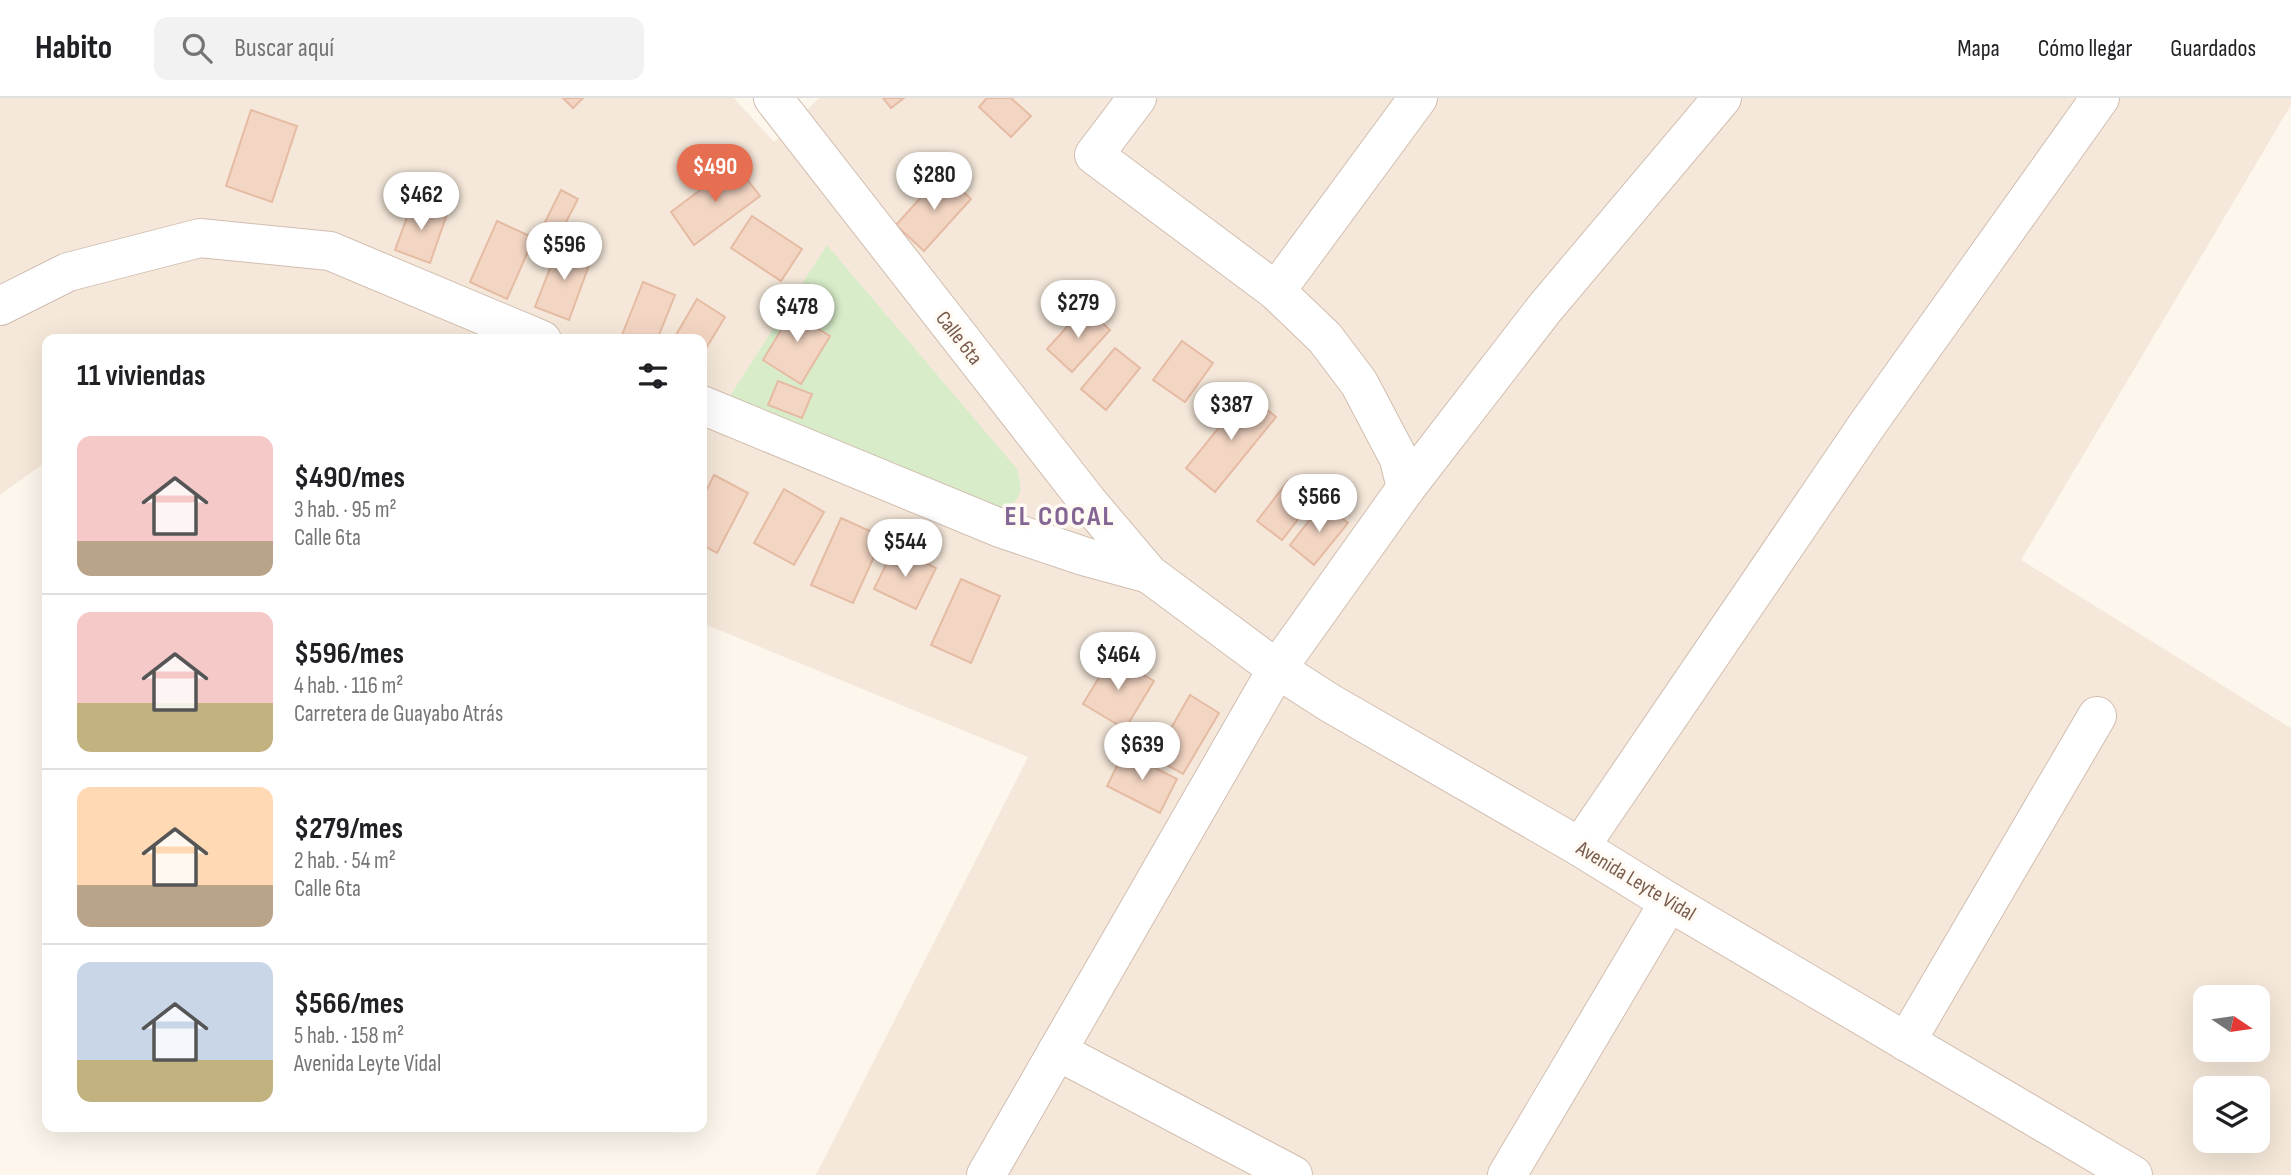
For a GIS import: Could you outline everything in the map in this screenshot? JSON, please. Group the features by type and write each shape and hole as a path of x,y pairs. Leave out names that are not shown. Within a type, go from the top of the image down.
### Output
{"street":[{"name":"Calle 6ta","path":"773,98 1087,502 1149,574"},
{"path":"1137,98 1094,155 1276,291 1325,338 1359,383 1399,459 1406,488"},
{"path":"1276,291 1418,98"},
{"path":"986,1175 1278,669 1406,488 1545,308 1722,98"},
{"path":"1580,847 1867,425 2100,98"},
{"path":"0,306 68,272 200,238 330,251 528,334"},
{"path":"707,407 1000,528 1083,556 1149,574"},
{"name":"Avenida Leyte Vidal","path":"1149,574 1278,669 1330,703 1580,847 2133,1175"},
{"path":"1906,1042 2097,716"},
{"path":"1507,1175 1669,902"},
{"path":"1056,1051 1293,1175"}],"shaded area":[{"path":"0,98 734,98 774,142 819,98 2291,98 2291,105 2021,560 2291,728 2291,1175 816,1175 1028,757 707,625 707,334 42,334 42,465 0,495"}],"green space":[{"path":"827,245 1017,469 1020,494 1014,503 1001,512 726,402"}],"building":[{"path":"563,98 583,98 573,108"},
{"path":"883,98 904,98 891,108"},
{"path":"987,98 1011,98 1031,116 1011,137 979,107"},
{"path":"251,110 297,126 272,202 226,186"},
{"path":"735,164 760,196 694,245 671,212"},
{"path":"943,173 971,199 924,251 896,225"},
{"path":"561,190 578,199 562,230 545,222"},
{"path":"413,201 447,214 430,263 395,250"},
{"path":"752,216 802,249 781,281 731,248"},
{"path":"497,221 534,238 507,299 470,282"},
{"path":"559,245 592,257 569,320 535,307"},
{"path":"643,282 675,295 659,334 622,334"},
{"path":"802,295 812,301 802,319 830,336 801,384 763,360"},
{"path":"697,299 725,317 707,347 707,334 677,334"},
{"path":"1085,307 1110,330 1072,372 1047,349"},
{"path":"1182,341 1213,363 1185,402 1153,380"},
{"path":"1115,348 1140,368 1106,410 1081,389"},
{"path":"778,381 812,394 802,418 768,405"},
{"path":"1247,393 1276,417 1215,492 1186,468"},
{"path":"714,475 748,493 717,553 707,548 707,489"},
{"path":"1288,481 1313,500 1282,540 1257,521"},
{"path":"784,489 824,512 794,565 754,543"},
{"path":"1323,503 1348,523 1314,565 1290,545"},
{"path":"841,518 883,537 853,603 811,585"},
{"path":"894,548 936,568 916,609 874,589"},
{"path":"961,579 1000,596 971,663 931,645"},
{"path":"1112,656 1154,681 1125,729 1083,704"},
{"path":"1190,695 1219,713 1183,774 1154,758"},
{"path":"1124,752 1177,779 1160,813 1107,786"}],"district":[{"name":"EL COCAL","path":"1060,516"}]}
